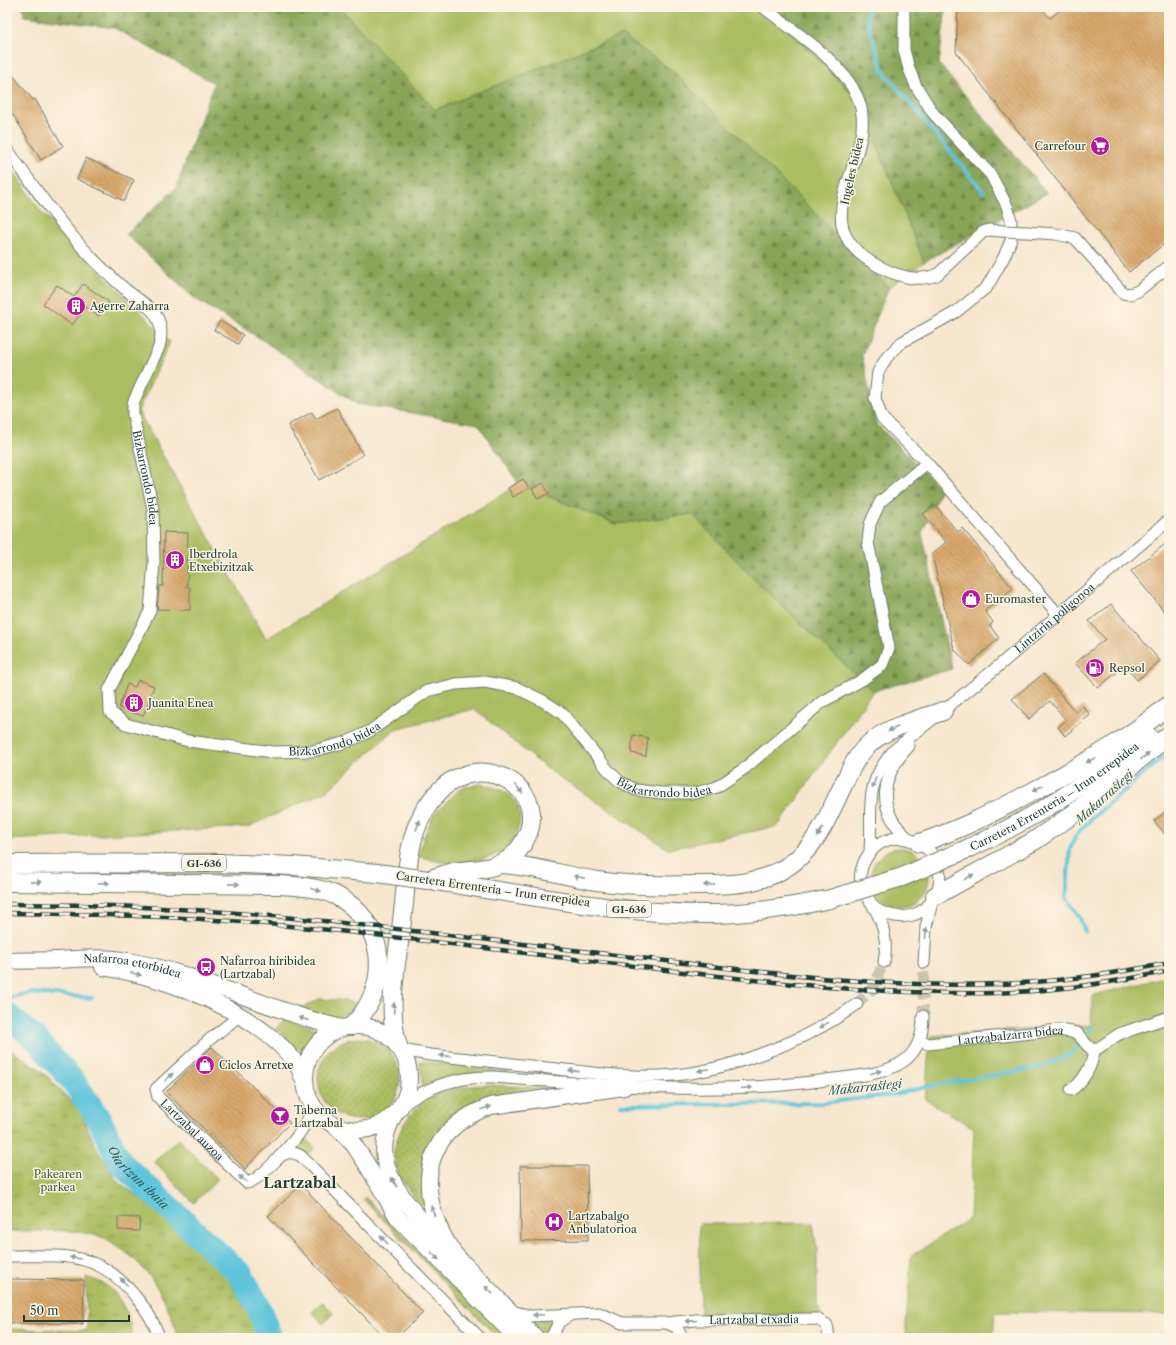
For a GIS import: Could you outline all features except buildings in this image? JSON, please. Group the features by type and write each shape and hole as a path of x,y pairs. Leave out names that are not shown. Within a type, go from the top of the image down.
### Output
{"main road":[{"path":"914,841 950,834 1100,755 1136,731 1169,705"},
{"path":"428,880 453,872 478,870 499,864 520,865 597,880 654,886 735,884 763,879 787,867 808,850 816,839 849,772 858,757 869,744 892,729 940,713"},
{"name":"Carretera Errenteria – Irun errepidea","path":"7,864 217,863 293,866 377,873 619,908 717,914 768,910 830,899 902,877 967,849 1042,812 1107,769 1169,720"},
{"path":"933,899 1034,841 1072,815 1169,736"},
{"path":"499,864 518,850 525,840 530,830 531,818 529,804 515,784 493,773 479,772 460,776 444,786 435,794 422,816 415,834 409,863 394,995 393,1021 399,1048 407,1063 409,1078 407,1092 387,1130 384,1147 388,1172 411,1207 457,1258 536,1338"},
{"path":"7,882 278,885 307,887 334,895 351,905 364,918 372,932 379,963 378,983 371,1002 361,1017 347,1027 326,1036 314,1049 307,1065 305,1083 308,1096 314,1107 327,1121 336,1126 351,1130 367,1129 377,1126 398,1110"},
{"name":"Nafarroa etorbidea","path":"7,961 56,960 93,957 127,960 167,969 280,1011 347,1027"},
{"name":"Nafarroa etorbidea","path":"56,960 119,970 164,982 200,996 239,1016 264,1032 297,1064 305,1083"},
{"path":"347,1027 362,1026 382,1033 399,1048"},
{"path":"457,1258 440,1230 430,1204 428,1181 432,1160 442,1141 451,1130 472,1113 491,1106 624,1087"},
{"path":"336,1126 354,1145 398,1218 516,1338"}],"street":[{"name":"Ingeles bidea","path":"763,7 826,57 844,77 857,96 861,109 861,130 858,148 845,190 842,216 844,233 851,247 868,262 896,275 913,278 928,278 937,275 983,232 989,230 1056,234 1075,238 1123,293 1130,294 1138,291 1169,266"},
{"path":"904,7 904,50 909,69 916,86 933,113 991,175 1002,192 1011,220 1011,240 1004,257 987,287 956,312 902,342 887,357 878,372 875,398 882,418 927,463 1058,614"},
{"name":"Bizkarrondo bidea","path":"7,149 64,226 93,259 155,314 160,327 161,337 159,347 133,403 133,415 152,509 154,563 150,610 109,690 110,712 126,724 188,741 273,752 312,751 347,742 358,737 427,691 456,684 485,682 516,688 543,701 562,713 608,770 619,781 636,790 661,793 696,793 717,787 745,768 822,702 862,680 882,665 889,648 868,542 870,524 880,502 927,463"},
{"name":"Lintzirin poligonoa","path":"870,852 869,806 877,775 894,750 995,669 1169,520"},
{"name":"Lintzirin poligonoa","path":"914,841 894,824 889,815 886,805 886,784 891,769 899,756 940,713"},
{"path":"884,962 886,941 884,928 863,891 861,870 870,852 878,845 888,840 899,838 914,841 934,857 938,866 939,882 926,927 924,963"},
{"path":"874,908 885,914 898,917 910,916 922,911 933,899"},
{"path":"399,1048 430,1055 619,1076 680,1075 730,1064 761,1053 824,1025 857,1004"},
{"name":"Lartzabal auzoa","path":"239,1016 209,1040 156,1089 156,1094 247,1183 253,1182 279,1157 304,1127 314,1107"},
{"path":"398,1110 428,1088 468,1077 494,1077 624,1087 738,1089 806,1084 873,1073 894,1066 904,1060 913,1051 920,1040 923,1016"},
{"path":"1071,1090 1085,1076 1093,1060 1091,1048 1118,1034 1169,1017"},
{"name":"Lartzabalzarra bidea","path":"920,1040 928,1044 1053,1030 1078,1033 1091,1048"},
{"path":"279,1157 286,1153 294,1152 300,1156 480,1338"},
{"path":"7,1256 68,1256 98,1264 112,1271 124,1282 146,1310 156,1325 159,1338"},
{"name":"Lartzabal etxadia","path":"506,1308 524,1315 598,1313 622,1323 666,1323 696,1320 818,1319 827,1325 829,1338"},
{"path":"551,1338 559,1322 571,1314"},
{"path":"666,1323 676,1327 682,1338"}],"green space":[{"path":"23,7 339,7 435,110 621,35 673,71 889,287 862,355 876,423 941,489 922,533 952,669 873,691 761,586 692,514 616,524 519,484 478,424 357,404 256,336 194,298 126,234 176,188 214,83 114,28 24,16"},
{"path":"339,7 765,7 860,102 924,262 889,287 673,71 621,35 434,110"},
{"path":"765,7 946,7 939,64 1047,193 924,262 860,102"},
{"path":"7,161 39,209 170,342 138,411 266,639 519,484 616,524 692,514 761,586 873,691 778,826 668,849 546,768 474,709 395,729 328,790 248,827 7,840"},
{"path":"480,784 491,786 508,794 515,800 519,808 519,825 512,841 506,848 494,856 455,863 436,861 418,856 434,814 461,788"},
{"path":"900,848 916,853 924,861 929,877 924,893 916,901 900,906 884,901 876,893 871,877 876,861 884,853"},
{"path":"1169,977 1169,1314 995,1312 993,1338 905,1338 911,1256 970,1218 974,1128 925,1099 930,1036 1091,1025 1093,995"},
{"path":"319,999 340,1000 359,1004 346,1014 338,1016 322,1016 298,1010"},
{"path":"285,1019 320,1030 311,1038 304,1054 276,1028"},
{"path":"351,1038 367,1038 382,1045 393,1056 400,1071 400,1087 397,1095 388,1108 375,1117 367,1120 351,1120 336,1113 325,1102 318,1087 318,1071 325,1056 336,1045"},
{"name":"Pakearen parkea","path":"7,1047 41,1070 80,1111 97,1149 118,1182 157,1210 187,1236 227,1277 256,1325 257,1338 178,1338 170,1312 150,1276 131,1256 106,1239 81,1232 69,1231 7,1231"},
{"path":"419,1061 509,1072 464,1074 421,1086 422,1074"},
{"path":"488,1085 554,1088 550,1093 492,1100 471,1105 450,1120 435,1143 426,1209 412,1194 400,1177 394,1161 396,1143 405,1123 413,1112 434,1096 446,1091 460,1088"},
{"path":"303,1136 315,1148 308,1155 298,1146 298,1143"},
{"path":"178,1139 218,1179 194,1203 154,1162"},
{"path":"365,1197 509,1338 498,1338 363,1199"},
{"path":"813,1223 817,1250 817,1305 822,1315 701,1315 699,1224"},
{"path":"86,1277 104,1284 115,1294 127,1315 130,1323 132,1338 7,1338 7,1329 87,1331"},
{"path":"323,1302 334,1314 323,1324 312,1312"},
{"path":"529,1318 555,1320 548,1328 546,1336"}],"waterway":[{"path":"867,7 868,22 883,71 984,192"},
{"name":"Makarrastegi","path":"1085,932 1080,918 1066,897 1070,850 1075,836 1090,820 1169,752"},
{"name":"Makarrastegi","path":"7,998 32,993 92,998"},
{"name":"Oiartzun ibaia","path":"7,1015 37,1041 74,1082 100,1121 120,1162 241,1275 257,1304 270,1338"},
{"name":"Makarrastegi","path":"621,1105 822,1103 891,1095 930,1086 1050,1064 1065,1057 1076,1049 1093,1027"}],"tunnel":[{"path":"857,1004 872,989 884,962"},
{"path":"923,1016 924,963"}],"railway":[{"path":"7,904 142,907 260,915 379,927 759,972 903,984 1000,984 1043,981 1106,974 1169,963"},
{"path":"7,913 104,915 248,922 388,936 731,978 836,988 889,991 995,993 1039,990 1104,983 1169,971"}],"place":[{"name":"Carrefour","path":"1100,146"},
{"name":"Agerre Zaharra","path":"76,306"},
{"name":"Iberdrola Etxebizitzak","path":"175,560"},
{"name":"Euromaster","path":"971,599"},
{"name":"Repsol","path":"1095,668"},
{"name":"Juanita Enea","path":"134,703"},
{"name":"Nafarroa hiribidea (Lartzabal)","path":"206,967"},
{"name":"Ciclos Arretxe","path":"205,1065"},
{"name":"Taberna Lartzabal","path":"280,1116"},
{"name":"Lartzabalgo Anbulatorioa","path":"554,1222"}],"district":[{"name":"Lartzabal","path":"300,1182"}]}
